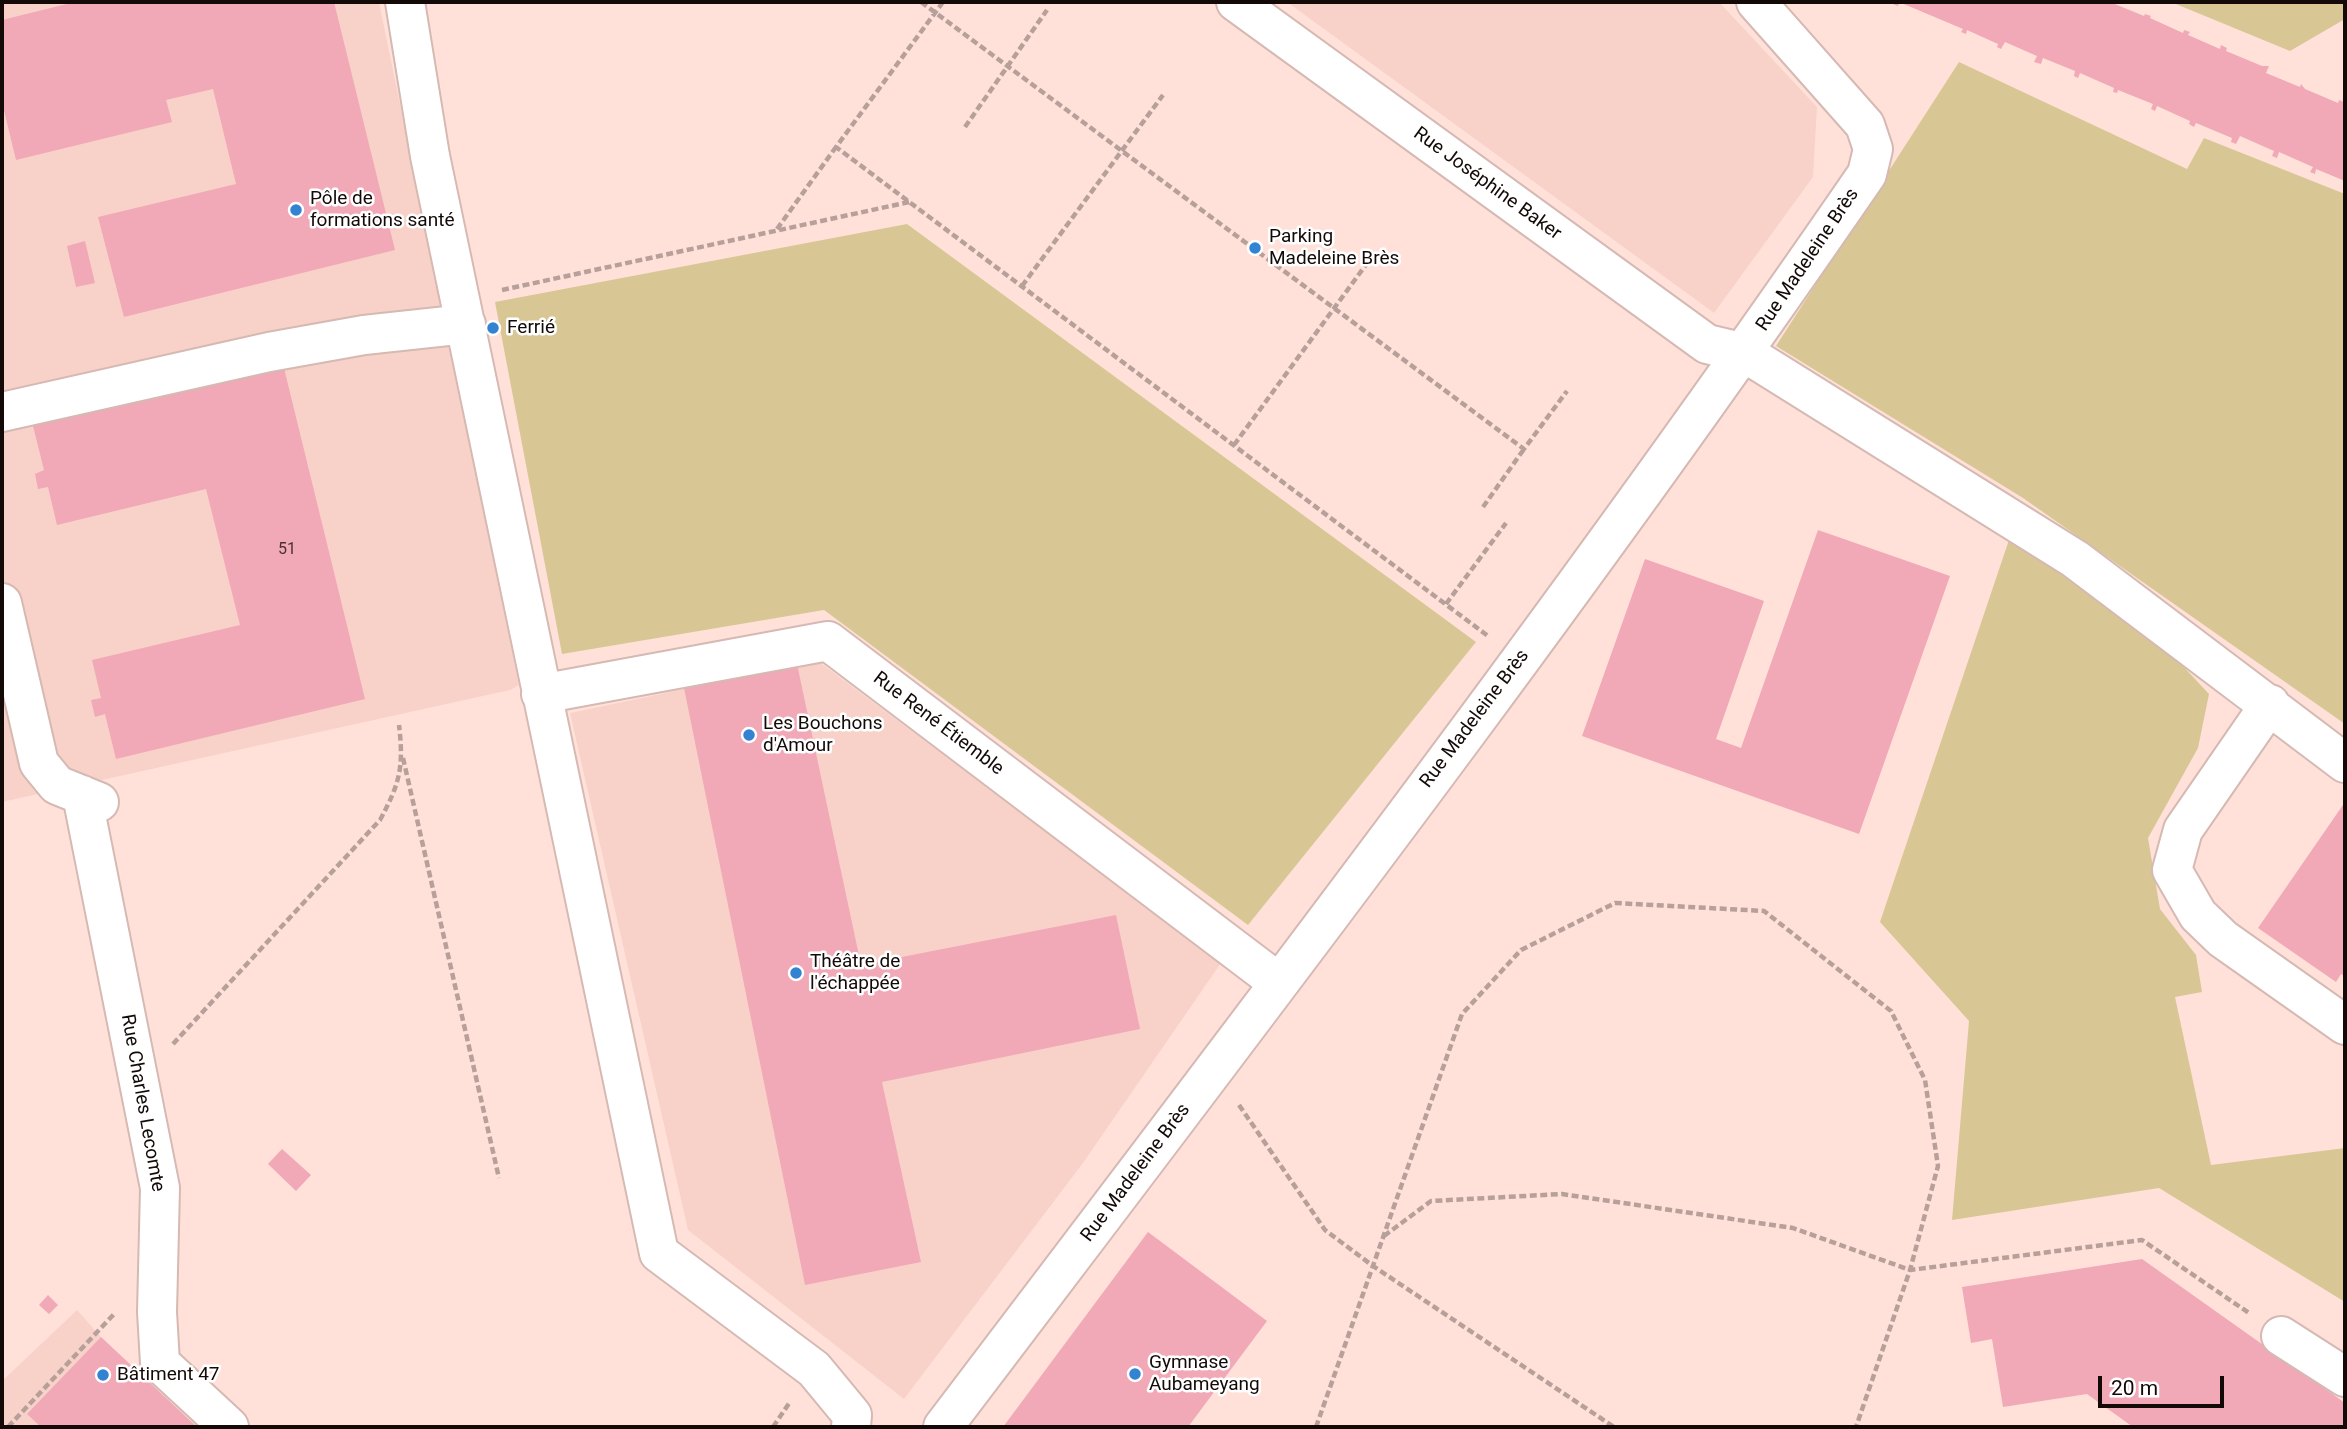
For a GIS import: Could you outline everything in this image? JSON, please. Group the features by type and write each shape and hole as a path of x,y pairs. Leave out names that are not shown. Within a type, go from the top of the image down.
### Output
{"lane":[{"path":"405,2 430,156 659,1253 814,1369 852,1415 851,1427"},
{"name":"Rue Joséphine Baker","path":"1236,2 1707,344 1745,353 2075,559 2345,763"},
{"name":"Rue Madeleine Brès","path":"943,1427 1279,984 1745,353 1867,174 1873,149 1865,125 1756,2"},
{"path":"2,412 269,352 364,335 466,324"},
{"name":"Rue Charles Lecomte","path":"2,603 39,763 57,785 90,798 160,1188 157,1312 160,1363 229,1427"},
{"name":"Rue René Étiemble","path":"541,694 828,641 1279,984"},
{"path":"2270,704 2183,830 2172,870 2198,915 2224,939 2345,1025"},
{"path":"2281,1336 2345,1377"}],"path":[{"path":"921,2 1524,449"},
{"path":"776,230 943,2"},
{"path":"965,127 1047,10"},
{"path":"1021,286 1163,95"},
{"path":"836,147 1492,639"},
{"path":"502,290 909,202"},
{"path":"1234,445 1376,251"},
{"path":"1483,507 1567,391"},
{"path":"1446,604 1506,523"},
{"path":"398,725 403,758 499,1178"},
{"path":"165,1052 380,820 398,787 403,758"},
{"path":"1316,1427 1462,1014 1521,950 1615,903 1764,911 1891,1011 1925,1080 1938,1166 1910,1270 1856,1427"},
{"path":"1214,1070 1325,1230 1373,1266 1614,1427"},
{"path":"1383,1237 1431,1200 1562,1194 1793,1228 1910,1270 2142,1240 2281,1336"},
{"path":"8,1427 124,1304"}],"shaded area":[{"path":"2,2 379,2 519,685 510,690 2,802"},
{"path":"1287,2 1719,2 1817,107 1813,177 1714,313"},
{"path":"2171,2 2345,2 2345,19 2290,51"},
{"path":"1959,62 2187,169 2204,138 2345,194 2345,724 2023,498 1776,346"},
{"path":"907,224 1476,642 1248,925 824,610 562,654 495,302"},
{"path":"2011,534 2180,663 2209,694 2198,748 2148,838 2160,909 2196,955 2202,992 2175,997 2211,1165 2345,1148 2345,1302 2159,1188 1952,1220 1969,1021 1880,922"},
{"path":"818,661 1221,963 1083,1163 904,1399 688,1230 570,713"},
{"name":"Bâtiment 47","path":"77,1310 101,1337 197,1427 2,1427 2,1381"}],"building":[{"path":"75,2 334,2 395,250 124,317 98,217 236,184 213,89 166,100 172,122 16,160 2,102 2,20"},
{"path":"1899,2 2110,2 2144,16 2151,16 2150,18 2183,33 2184,30 2190,32 2188,35 2220,49 2221,45 2227,48 2226,51 2262,66 2269,66 2266,73 2300,87 2301,84 2305,89 2338,103 2339,100 2344,102 2345,181 2316,169 2315,174 2310,172 2313,167 2279,152 2277,158 2272,156 2274,151 2240,136 2236,144 2231,142 2232,138 2196,123 2194,127 2189,124 2190,121 2157,106 2155,111 2151,109 2153,104 2118,90 2117,93 2113,92 2114,88 2080,73 2078,78 2074,76 2075,71 2043,58 2041,64 2034,62 2037,56 2005,42 2001,49 1997,47 1998,44 1967,30 1966,34 1961,32 1963,29"},
{"path":"85,241 95,283 76,287 67,246"},
{"path":"283,364 365,699 116,759 105,714 95,717 91,700 101,698 92,660 240,625 206,489 57,525 48,487 38,489 35,474 44,470 33,426"},
{"path":"1818,530 1950,576 1859,834 1582,736 1645,559 1764,601 1716,739 1741,748"},
{"path":"797,664 861,965 1116,915 1140,1029 882,1082 921,1262 805,1285 684,688"},
{"path":"2345,802 2345,977 2341,974 2336,982 2258,928"},
{"path":"282,1149 311,1175 296,1191 268,1164"},
{"name":"Gymnase Aubameyang","path":"1148,1232 1267,1321 1188,1427 1003,1427"},
{"path":"2142,1259 2345,1403 2345,1427 2133,1427 2087,1394 2003,1407 1992,1339 1971,1343 1962,1287"},
{"path":"48,1295 58,1305 49,1314 39,1305"},
{"name":"Bâtiment 47","path":"101,1337 197,1427 41,1427 27,1414"}],"place":[{"name":"Pôle de formations santé","path":"296,210"},
{"name":"Parking Madeleine Brès","path":"1255,248"},
{"name":"Ferrié","path":"493,328"},
{"name":"Les Bouchons d'Amour","path":"749,735"},
{"name":"Théâtre de l'échappée","path":"796,973"},
{"name":"Gymnase Aubameyang","path":"1135,1374"},
{"name":"Bâtiment 47","path":"103,1375"}]}
